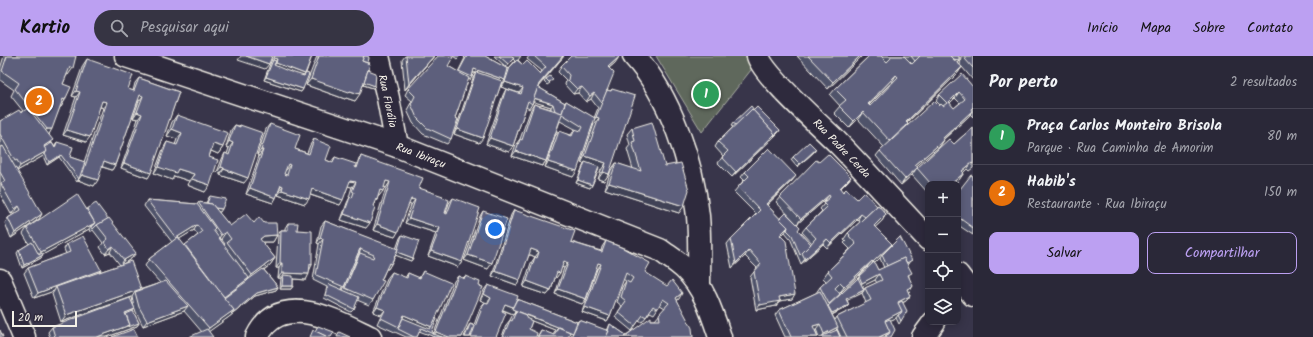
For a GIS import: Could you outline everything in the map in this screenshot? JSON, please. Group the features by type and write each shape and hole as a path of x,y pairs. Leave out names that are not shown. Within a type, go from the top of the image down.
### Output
{"street":[{"name":"Rua Ibiraçu","path":"126,56 397,146 660,250 685,268 699,286"},
{"name":"Rua Florália","path":"378,56 397,146"},
{"path":"634,56 641,64 667,107 690,170 698,215 699,286 712,312 720,337"},
{"name":"Rua Padre Cerda","path":"758,56 760,62 774,80 838,143 925,236"},
{"path":"0,280 24,337"},
{"path":"257,337 266,324 275,317 292,312 309,312 332,319 370,337"},
{"path":"923,337 932,325"}],"green space":[{"path":"656,56 762,56 702,132"}],"building":[{"path":"7,56 76,56 73,68 70,67 63,84 71,87 65,100 63,99 52,129 47,129 15,89 19,83 2,71"},
{"path":"246,56 272,56 269,64"},
{"path":"275,56 312,56 305,74 276,63 277,59 274,58"},
{"path":"319,56 364,56 362,61 370,64 360,94 349,92 311,79"},
{"path":"364,56 368,56 368,63 362,61"},
{"path":"406,56 434,56 409,84"},
{"path":"438,56 453,57 448,66 469,78 455,118 458,119 451,139 427,128 417,118 411,104 415,96 408,89"},
{"path":"467,56 485,56 508,69 505,80 474,69 472,77 459,71"},
{"path":"499,56 512,56 514,58 508,64"},
{"path":"534,56 563,56 539,84 532,104 528,101 513,146 490,138 506,89 521,94 523,88 505,82 510,67 517,60 523,65 527,61 540,74 546,67"},
{"path":"571,56 619,57 608,67 614,73 602,103 594,93 590,96 582,87 577,89 568,80 569,75 561,66"},
{"path":"808,56 860,56 833,82"},
{"path":"869,56 881,56 887,62 891,58 889,56 904,56 912,64 920,56 950,56 962,67 906,122 908,124 890,141 863,112 854,121 839,106 846,100 835,89","holes":["896,75 898,77 870,106 868,104"]},
{"path":"911,56 920,56 915,61"},
{"path":"950,56 959,56 959,60 953,59"},
{"path":"965,56 973,56 973,68 965,59"},
{"path":"87,59 133,75 128,89 134,91 139,78 179,92 151,173 124,163 142,114 137,112 143,96 140,95 115,165 104,161 98,180 82,175 107,102 102,101 90,137 67,130 80,92 76,91"},
{"path":"273,60 276,61 274,65 288,71 304,76 306,73 309,74 303,89 266,77"},
{"path":"368,70 376,73 375,86 364,82"},
{"path":"476,72 502,81 483,138 457,129"},
{"path":"962,74 973,87 972,111 942,139 944,140 915,165 918,167 905,179 880,151 934,101 939,106 941,104 943,106 947,103 939,95","holes":["959,92 965,99 954,108 949,102"]},
{"path":"550,76 553,80 549,82 546,79"},
{"path":"538,87 565,103 562,113 555,111 553,104 534,98"},
{"path":"612,89 635,96 609,174 603,172 606,163 585,156 599,118 596,117 607,90 611,91"},
{"path":"566,101 595,118 577,171 548,162 559,131 572,136 575,129 581,131 583,127 562,114 546,161 516,151 520,139 522,140 534,104 562,113"},
{"path":"751,106 754,110 757,107 780,130 774,136 775,134 752,109 736,125 733,123"},
{"path":"28,108 53,140 44,146 47,151 20,166 17,160 15,161 0,134 0,121 19,110 21,113"},
{"path":"752,109 775,134 736,172 722,157 728,151 718,142"},
{"path":"177,115 228,133 223,147 213,144 209,157 218,160 210,185 192,179 194,174 178,169 176,173 158,167 167,142 177,145 182,133 172,129"},
{"path":"652,122 665,166 681,163 689,190 684,206 609,183 616,163 641,171 632,142 635,141 632,128"},
{"path":"270,124 300,135 295,149 309,154 314,139 331,146 326,160 333,163 335,157 356,164 355,167 357,168 361,156 423,178 419,188 443,196 442,197 449,200 445,213 447,214 453,198 480,208 462,262 431,251 440,228 409,218 415,200 411,199 398,232 377,224 390,182 386,181 383,191 380,190 377,200 376,199 373,206 375,207 370,223 344,214 350,197 352,198 354,192 352,191 356,182 350,181 343,200 312,189 309,199 282,190 283,186 281,185 276,198 250,188 263,150 261,150","holes":["288,164 290,165 287,175 284,174"]},
{"path":"235,125 240,127 240,125 263,133 248,178 221,167 225,153 229,155 233,143 229,141"},
{"path":"973,127 973,164 972,163 962,171 964,173 955,181 928,181 917,168 949,139 954,144"},
{"path":"57,142 73,147 70,157 85,162 79,179 61,155 49,162 45,154 47,151 44,147 52,143 55,148"},
{"path":"809,142 816,149 800,164 793,157"},
{"path":"3,146 42,214 15,233 8,218 21,210 19,206 15,209 1,183 5,181 0,172 0,148"},
{"path":"769,148 796,176 766,204 788,227 780,235 786,241 795,294 779,297 780,301 760,305 754,272 761,264 749,250 736,263 731,239 760,210 738,187 749,176 745,172"},
{"path":"828,154 851,177 840,188 843,192 846,189 857,199 864,192 877,206 865,217 861,214 831,243 827,239 805,259 802,253 816,238 806,227 827,207 823,203 830,197 829,195 801,219 780,197 816,160 819,162"},
{"path":"585,162 599,167 592,185 578,180"},
{"path":"971,175 973,176 973,228 961,219 961,188"},
{"path":"77,194 95,223 41,252 27,228"},
{"path":"210,196 226,199 222,209 215,208 212,204 207,203"},
{"path":"147,200 197,204 215,228 213,230 249,278 224,297 185,245 202,232 197,225 176,238"},
{"path":"198,202 212,204 230,226 246,214 254,223 259,217 264,223 276,223 277,235 264,236 260,239 275,258 252,275 227,242 231,239 226,232 221,235"},
{"path":"96,203 108,219 93,229 91,226 95,223 87,209"},
{"path":"878,205 886,214 874,226 892,244 844,287 840,283 835,288 840,294 829,304 820,287 832,276 828,271 856,244 848,233"},
{"path":"514,210 575,231 571,242 602,252 606,241 623,248 650,263 645,272 667,286 672,280 682,293 676,298 692,328 693,337 624,337 651,317 651,320 660,320 659,314 669,303 663,299 657,309 653,306 646,317 643,315 635,326 618,312 626,301 621,297 626,281 630,283 633,278 626,273 610,316 585,307 601,264 598,263 586,299 558,289 568,263 564,261 560,273 557,272 551,290 527,281 535,257 537,258 539,252 531,249 520,280 495,271"},
{"path":"483,211 507,219 492,263 468,255"},
{"path":"786,213 800,227 798,230 811,244 800,255 792,235 787,230 788,227 780,219"},
{"path":"109,218 136,253 124,260 113,246 109,249 104,242 108,239 97,225"},
{"path":"325,221 398,249 391,264 389,263 381,280 384,281 373,300 345,288 360,253 373,258 374,255 360,249 344,287 316,275 323,239 320,238"},
{"path":"288,223 298,223 297,230 312,231 312,265 310,264 309,274 282,273 282,263 280,263 281,230 288,230"},
{"path":"402,235 419,241 413,258 397,252"},
{"path":"83,236 101,270 38,293 28,268 70,252 67,244"},
{"path":"178,237 234,310 209,328 149,259"},
{"path":"900,237 912,260 907,263 904,258 887,266 882,255"},
{"path":"32,242 39,255 42,253 43,255 24,265 19,250"},
{"path":"361,249 350,275 349,274"},
{"path":"904,258 912,273 908,275 913,286 907,289 910,296 898,302 902,311 885,320 890,332 879,337 847,337 837,317 871,300 865,288 882,280 879,274 862,283 859,276 874,262 878,270"},
{"path":"131,261 141,289 66,315 56,287"},
{"path":"263,269 278,287 257,293 231,314 234,310 224,298"},
{"path":"423,271 451,283 432,327 404,315 399,327 381,318 385,310 377,307 392,272 407,278 408,273 420,278"},
{"path":"283,275 293,276 293,286 282,286"},
{"path":"458,276 464,279 465,276 480,282 479,286 483,287 462,337 449,337 436,332"},
{"path":"858,278 864,290 846,299 849,305 832,313 828,306"},
{"path":"166,281 188,306 147,321 139,307 135,292"},
{"path":"329,284 359,297 354,309 326,295"},
{"path":"488,285 518,296 513,307 505,304 502,311 506,313 496,337 471,337 484,303 488,304 491,298 484,294"},
{"path":"820,291 838,327 824,334 820,324 813,326 818,337 791,337 779,310"},
{"path":"130,298 135,309 125,313 130,325 97,337 55,337 52,327"},
{"path":"517,299 577,322 573,333 512,309"},
{"path":"902,301 907,311 901,321 898,315 902,311 898,303"},
{"path":"133,311 139,323 128,327 130,325 126,314"},
{"path":"516,311 527,315 526,318 532,321 529,329 537,333 536,337 503,337 510,320 512,321"},
{"path":"403,318 430,329 436,318 437,319 432,331 434,334 421,328 417,337 414,337 398,329"},
{"path":"890,319 895,330 891,337 887,337 886,335 890,332 885,321"},
{"path":"579,320 609,331 606,337 571,337"},
{"path":"470,324 474,326 470,337 465,337"},
{"path":"610,324 626,335 624,337 606,337"},
{"path":"318,326 334,332 331,337 328,337 315,331"},
{"path":"558,327 570,332 568,337 538,337 541,330 554,335"},
{"path":"134,329 138,337 112,337"},
{"path":"207,329 213,337 189,337"},
{"path":"0,330 3,337 0,337"},
{"path":"313,330 328,337 310,337"},
{"path":"837,330 840,337 820,337"},
{"path":"339,332 350,337 337,337"},
{"path":"434,334 442,337 433,337"}],"place":[{"name":"Praça Carlos Monteiro Brisola","path":"706,94"},
{"name":"Habib's","path":"39,101"}]}
